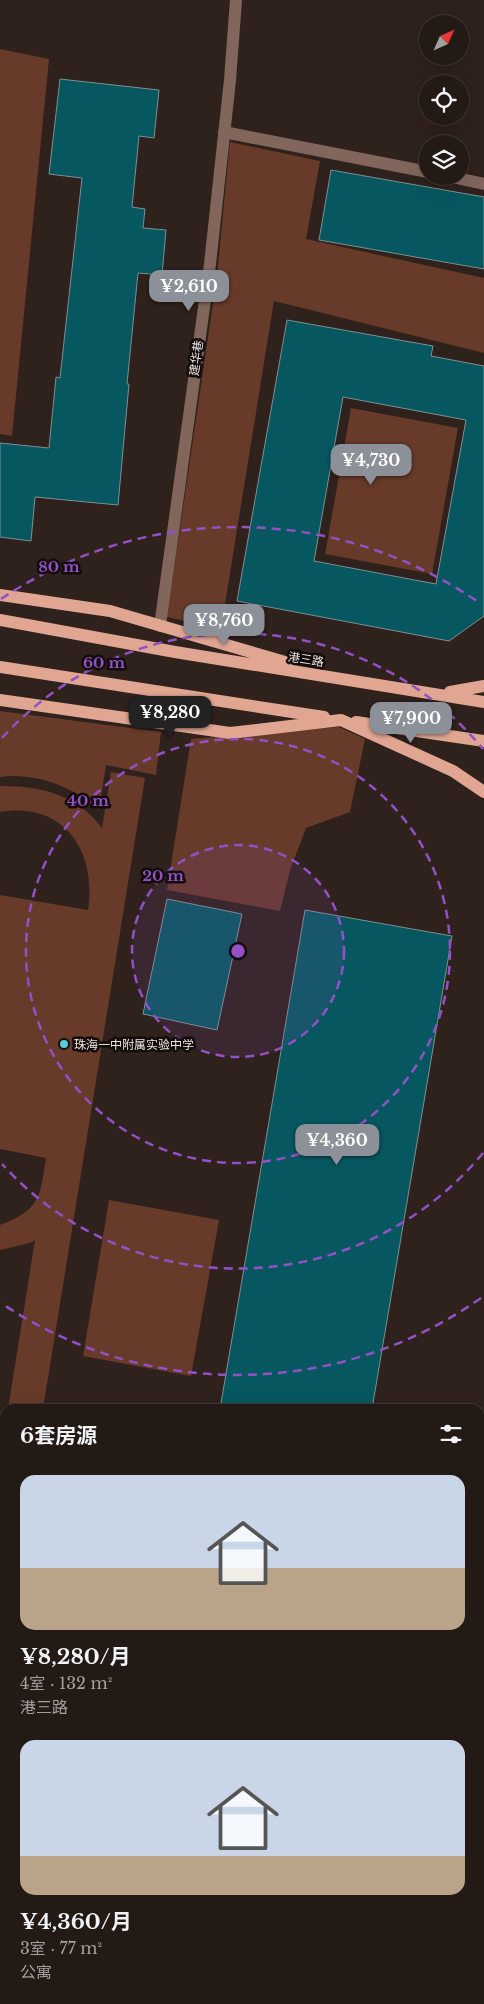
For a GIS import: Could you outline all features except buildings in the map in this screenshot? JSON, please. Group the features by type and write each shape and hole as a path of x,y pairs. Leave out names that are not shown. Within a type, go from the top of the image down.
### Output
{"main road":[{"path":"0,595 110,611 344,680"},
{"name":"港三路","path":"3,620 344,680 484,702"},
{"path":"3,668 484,741"},
{"path":"439,694 484,686"},
{"path":"0,700 230,733 341,720 453,771 484,792"}],"street":[{"name":"建华巷","path":"160,626 210,264 236,0"},
{"path":"224,132 419,170"},
{"path":"469,181 484,184"}],"shaded area":[{"path":"0,49 49,59 12,436 0,434"},
{"path":"230,142 320,161 306,239 484,278 484,353 274,301 221,629 167,617 217,276"},
{"path":"351,408 458,428 432,574 325,554"},
{"path":"0,711 161,732 156,775 106,765 99,810 78,794 53,783 26,777 0,777"},
{"path":"339,727 365,739 350,812 306,828 290,870 280,911 167,890 191,739"},
{"path":"111,772 145,778 44,1404 9,1404 35,1240 30,1243 0,1250 0,1225 23,1214 36,1200 42,1183 46,1158 0,1149 0,895 88,910 89,888 87,868 81,850 71,835 58,823 42,814 23,811 0,812 0,786 15,786 57,794 81,807 102,828"},
{"path":"109,1200 219,1220 191,1376 83,1356"}],"place":[{"name":"珠海一中附属实验中学","path":"64,1044"}]}
